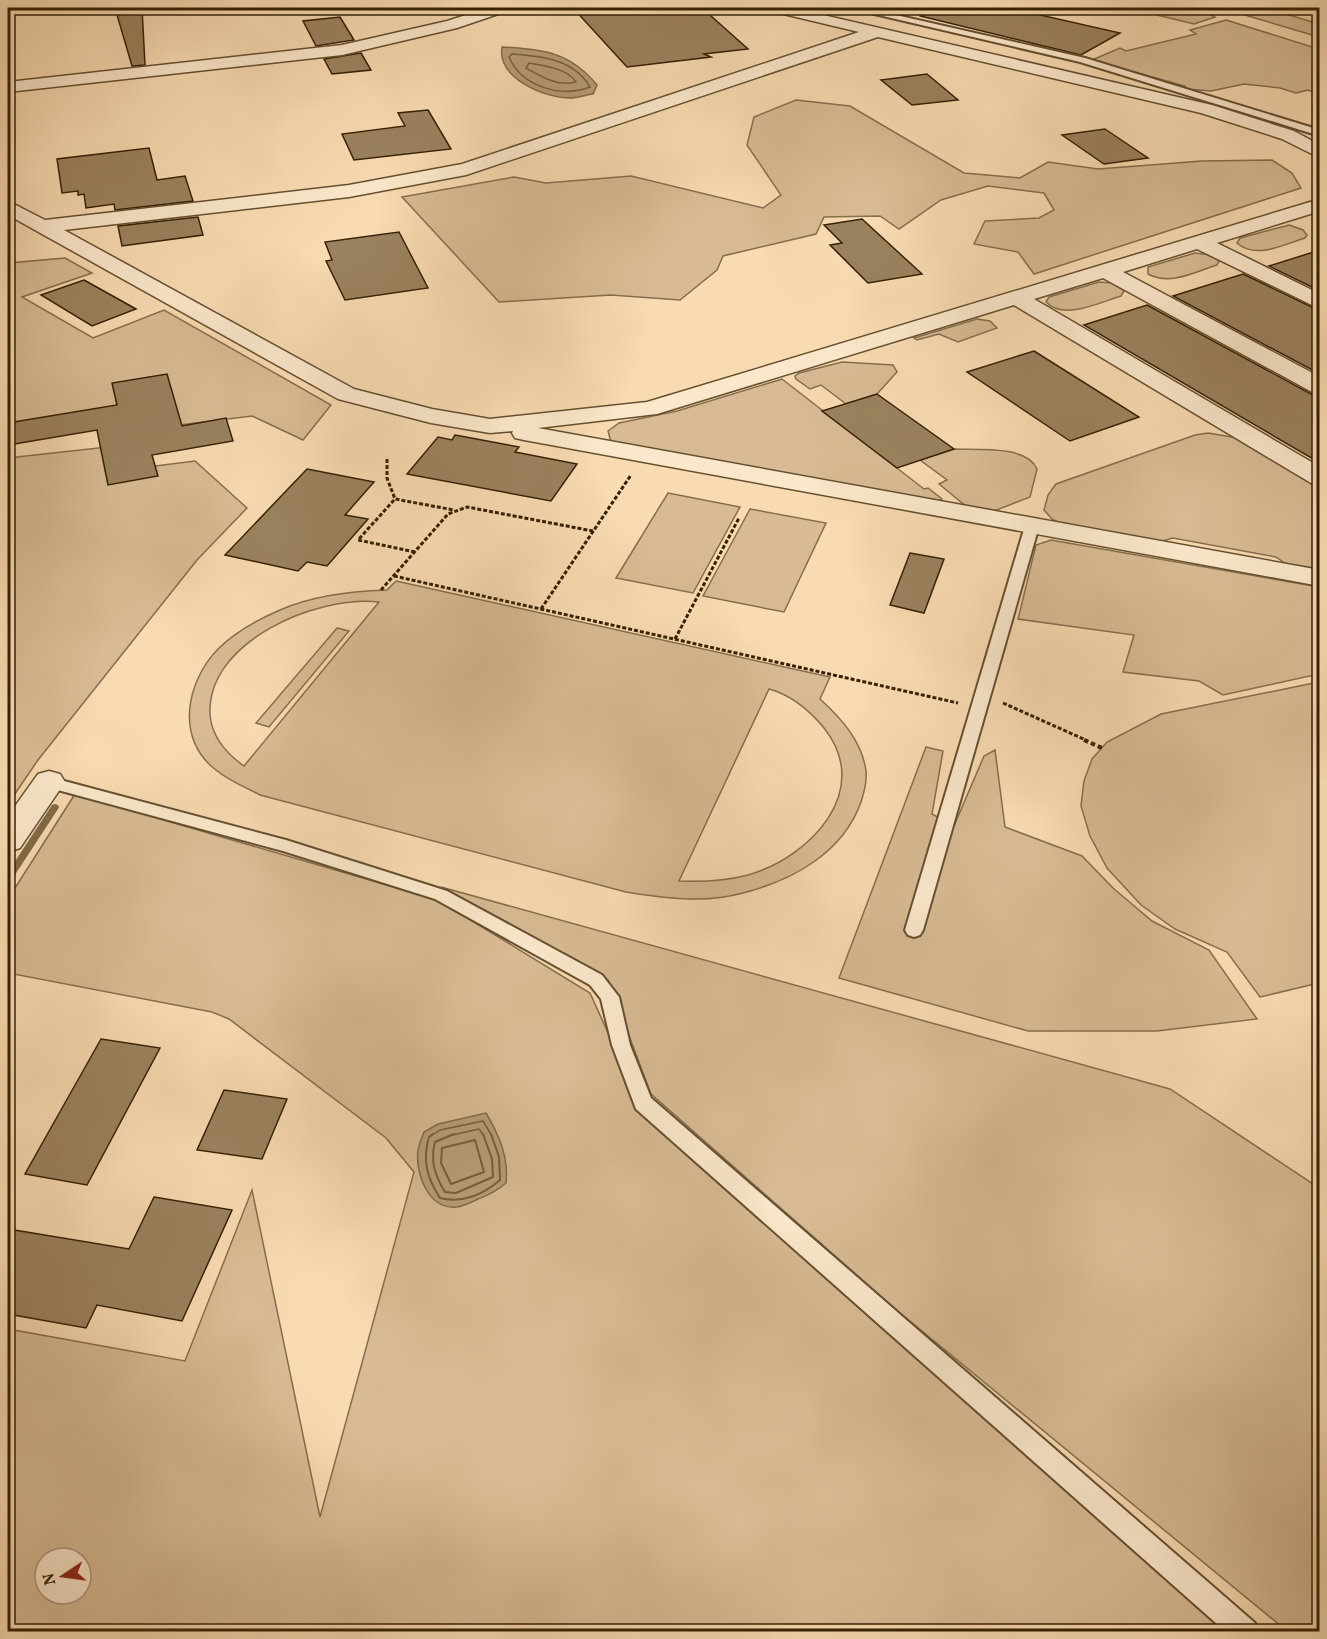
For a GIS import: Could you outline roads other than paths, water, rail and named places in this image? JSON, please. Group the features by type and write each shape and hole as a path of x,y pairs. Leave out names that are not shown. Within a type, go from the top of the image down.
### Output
{"street":[{"path":"8,87 342,50 451,25 502,8"},
{"path":"776,8 1206,109 1288,135 1320,153"},
{"path":"42,226 349,191 466,169 876,32"},
{"path":"490,426 649,409 1106,272 1320,205"},
{"path":"8,207 346,394 431,416 1320,578"},
{"path":"1292,214 1320,227"},
{"path":"1199,242 1320,303"},
{"path":"1106,272 1320,387"},
{"path":"1017,298 1320,477"},
{"path":"8,840 49,782"}],"lane":[{"path":"857,8 1083,60 1320,134"},
{"path":"914,930 1032,526"},
{"path":"49,782 286,846 441,895 596,980 610,997 621,1045 643,1103 1246,1632"}],"water":[{"path":"502,47 543,51 566,59 577,65 597,85 593,94 576,98 559,97 524,84 507,68 502,58"},
{"path":"486,1113 502,1147 507,1174 506,1183 493,1192 462,1206 447,1206 438,1203 426,1188 419,1169 418,1150 424,1132 438,1124"}],"waterway":[{"path":"8,879 55,807"}]}
